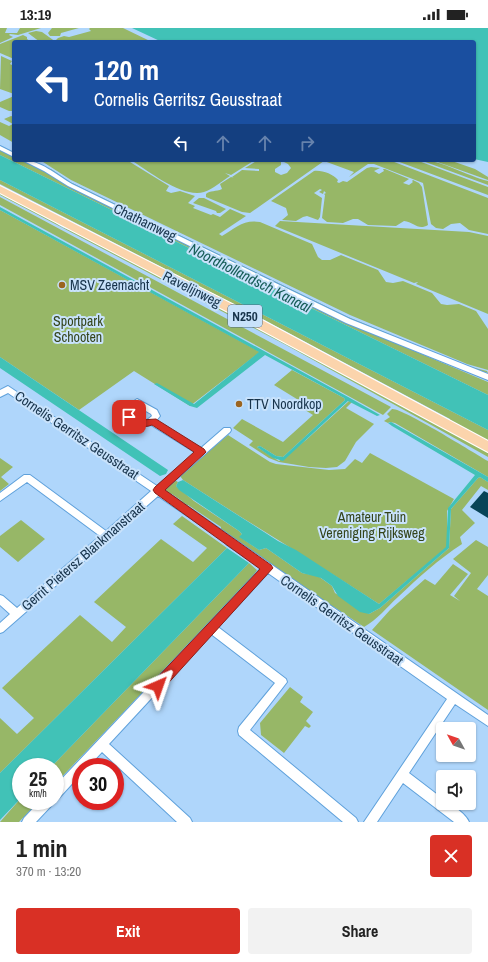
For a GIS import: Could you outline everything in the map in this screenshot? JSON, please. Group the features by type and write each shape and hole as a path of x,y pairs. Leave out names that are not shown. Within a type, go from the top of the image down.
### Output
{"main road":[{"name":"Ravelijnweg","path":"0,189 265,327 488,447"}],"street":[{"path":"0,148 12,154"},
{"name":"Chathamweg","path":"29,162 70,185 348,321 488,377"},
{"name":"Chathamweg","path":"442,359 488,377"},
{"name":"Cornelis Gerritsz Geusstraat","path":"0,394 8,389 158,490 488,721"},
{"path":"152,422 201,452"},
{"name":"Gerrit Pietersz Blankmanstraat","path":"0,629 227,430"},
{"path":"0,498 27,477 106,536"},
{"path":"64,785 268,568"},
{"path":"0,599 18,614"},
{"path":"211,628 282,682 242,731 352,822"},
{"path":"370,822 454,697"},
{"path":"102,746 186,822"},
{"path":"402,776 463,822"},
{"path":"28,822 39,810"}],"green space":[{"path":"0,28 7,28 5,33 17,33 20,28 41,28 18,35 10,34 9,35 13,37 0,43"},
{"path":"52,28 79,28 61,33 60,36 50,36 48,33"},
{"path":"123,28 148,40 56,40 64,36 69,37 91,31 89,29"},
{"path":"36,31 42,32 53,40 37,40 28,33"},
{"path":"23,35 27,37 28,40 12,40 12,58 0,53 0,44"},
{"path":"1,56 12,61 10,64 12,65 12,93 0,89"},
{"path":"12,97 12,111 0,107 0,102"},
{"path":"12,116 12,123 4,119"},
{"path":"0,122 9,126 12,124 12,142 0,135"},
{"path":"0,150 12,156 12,161 0,155"},
{"path":"14,162 24,162 35,166 66,185 348,323 488,382 488,395"},
{"path":"43,162 130,162 169,186 166,191 171,193 180,191 195,196 188,203 195,206 193,208 220,217 230,209 246,216 219,234 222,236 244,223 254,221 260,222 312,244 318,257 322,260 330,260 341,255 378,270 386,282 393,283 403,281 432,293 441,304 459,304 476,311 488,329 488,370 467,364 350,315 71,180"},
{"path":"134,162 252,162 231,175 225,173 230,176 204,192 196,193 177,188 158,178"},
{"path":"255,162 281,162 281,165 275,169 275,172 281,175 287,173 291,168 284,162 323,162 250,213 242,212 206,197 206,194 211,191 222,189 220,184 231,177 234,178 232,177 242,170 259,171 259,169 245,168"},
{"path":"327,162 394,162 488,198 488,234 469,230 460,223 451,224 443,229 436,228 431,224 423,183 374,164 368,164 349,177 354,172"},
{"path":"399,162 421,162 488,187 488,195"},
{"path":"425,162 446,165 488,181 488,185"},
{"path":"438,162 455,162 475,169 488,177 488,180"},
{"path":"367,168 380,168 374,171 379,174 384,171 383,169 385,169 409,179 403,183 409,185 413,182 413,180 419,183 422,187 428,225 425,227 419,227 404,221 396,226 368,225 358,219 353,219 343,223 327,222 322,218 324,194 326,193 324,191 323,194 319,192 322,190 320,189 314,193 322,198 320,217 318,220 307,216 296,221 282,220 288,215 286,208 271,201 314,171 330,174 338,180 337,182 339,183 343,181 347,182"},
{"path":"51,169 68,181 348,317 467,366 487,371 488,373 472,369 349,319 67,182 51,171"},
{"path":"0,180 488,430 488,442 449,422 450,419 255,315 0,184"},
{"path":"0,192 52,219 57,224 76,232 244,320 488,451 488,457 286,345 0,195"},
{"path":"0,197 391,407 383,415 0,205"},
{"path":"199,198 204,198 226,209 220,213 217,213 216,211 193,203"},
{"name":"Sportpark Schooten","path":"0,210 260,352 190,406 134,371 79,410 0,357"},
{"path":"280,221 469,232 488,236 488,314 416,284 418,282 414,283 275,226"},
{"path":"292,370 344,398 345,400 283,457 276,456 260,446 257,447 279,461 306,440 349,401 352,402 346,408 374,424 356,442 345,461 337,467 309,467 279,462 269,458 249,445 253,441 233,428 242,419 283,442 313,415 297,405 300,401 274,385"},
{"path":"392,409 398,410 423,422 488,461 488,477 395,423 388,423 384,421 390,417 387,414"},
{"name":"Amateur Tuin Vereniging Rijksweg","path":"228,435 270,462 276,464 329,470 345,469 355,459 362,463 370,453 454,499 447,511 447,547 379,604 183,480 180,476"},
{"path":"0,458 13,467 1,477 9,484 0,491"},
{"path":"480,477 488,482 488,490 481,486 462,510 475,523 460,537 462,544 429,569 378,617 364,627 334,607 330,608 221,531 221,527 188,505 186,507 181,503 182,501 172,494 168,495 164,490 173,479 178,482 176,486 194,501 239,531 242,534 240,537 259,550 266,548 302,573 318,576 332,586 335,593 369,614 380,608 449,548 451,509"},
{"path":"182,516 227,548 15,758 12,758 12,761 0,773 0,718 17,734 34,718 2,688 80,615 112,642 126,627 94,602 161,539 193,562 207,548 173,524"},
{"path":"21,520 45,539 18,562 0,547 0,536"},
{"path":"476,540 488,547 488,575 477,589 488,596 488,710 372,630 390,610 425,579 435,585 453,564 468,574 450,595 460,601 454,596 471,573 453,559"},
{"path":"249,563 257,570 254,575 80,758 72,758 72,766 64,775 64,758 60,758"},
{"path":"290,687 303,697 300,702 313,712 306,721 311,726 309,728 305,726 284,753 261,735 260,723"},
{"path":"12,808 12,810 30,810 19,822 0,822"}],"water":[{"path":"132,28 488,28 488,162 476,159 476,40 158,40"},
{"name":"Noordhollandsch Kanaal","path":"0,155 488,395 488,430 0,180"},
{"path":"0,207 380,415 377,416 348,401 283,461 273,458 257,447 260,446 276,456 283,457 345,400 344,398 265,355 197,408 190,406 154,384 157,383 194,404 259,352 0,210"},
{"path":"0,357 168,470 166,474 160,476 0,368"},
{"path":"391,422 488,477 488,482 480,477 478,478 451,509 449,548 380,608 369,614 360,612 338,596 332,586 321,578 302,573 266,548 259,550 239,537 242,534 239,531 179,490 176,486 178,482 183,480 278,541 296,550 379,604 446,547 448,508 475,475 388,423"},
{"path":"227,548 249,563 60,758 15,758"},
{"path":"12,761 12,807 0,820 0,773"}],"building":[{"path":"484,491 488,493 488,518 470,507"}],"place":[{"name":"MSV Zeemacht","path":"62,285"},
{"name":"TTV Noordkop","path":"239,404"}],"route":[{"path":"129,417 139,423 146,424 152,422 201,452 158,490 268,568 158,686"}]}
